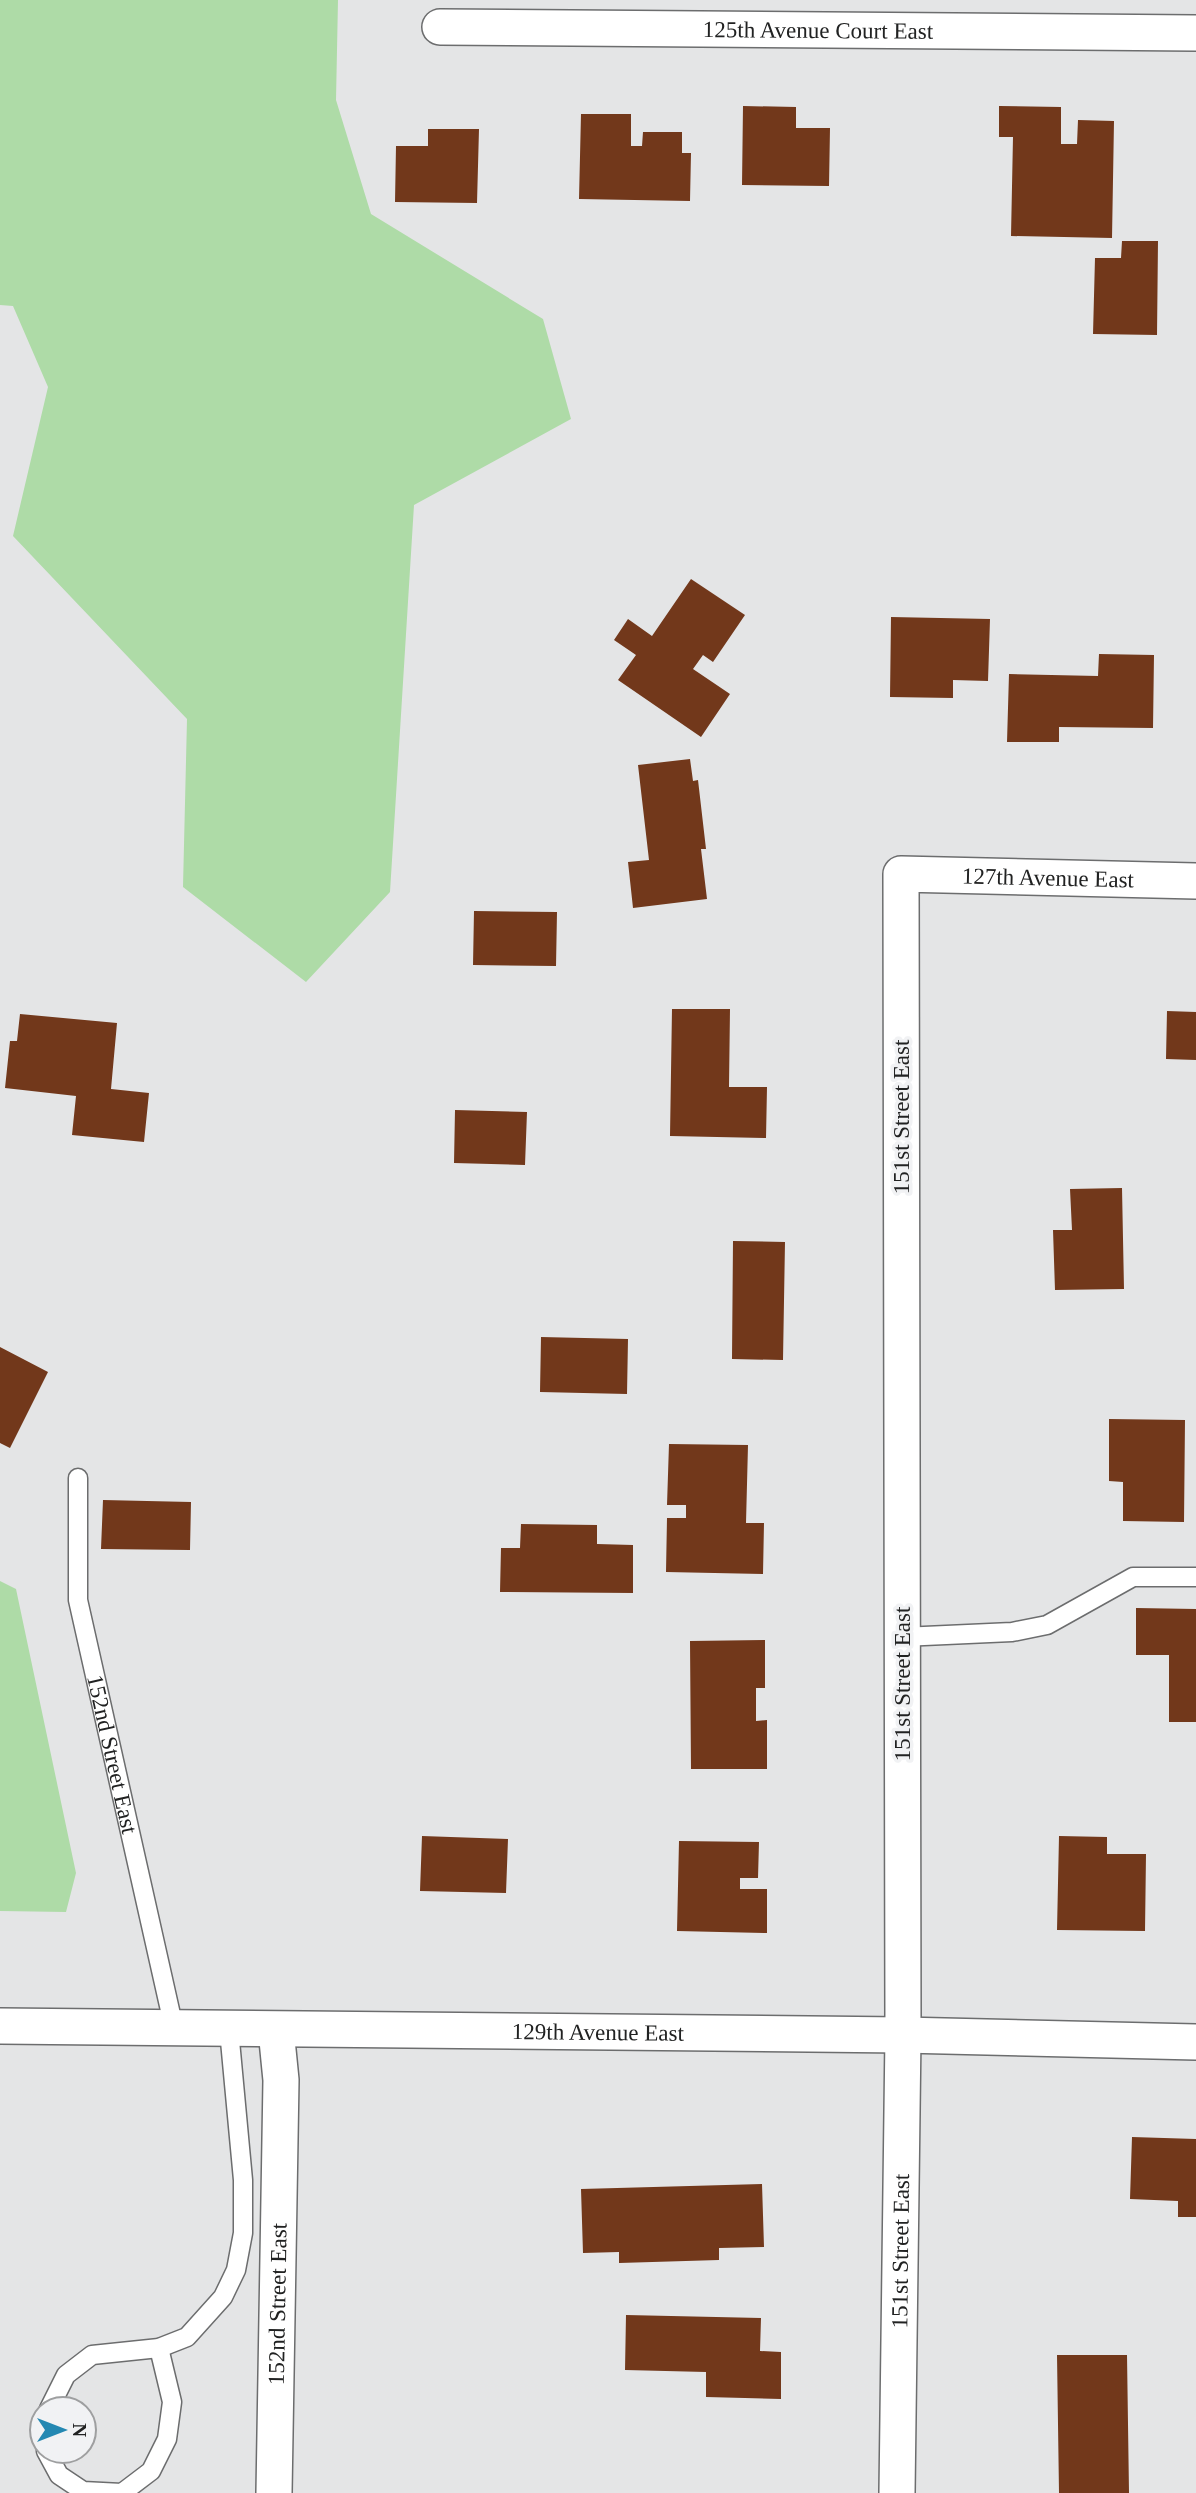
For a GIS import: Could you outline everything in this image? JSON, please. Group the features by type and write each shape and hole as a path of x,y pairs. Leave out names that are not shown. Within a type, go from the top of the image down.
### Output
{"street":[{"name":"125th Avenue Court East","path":"440,27 933,15 1196,33"},
{"name":"127th Avenue East","path":"901,874 1196,881"},
{"name":"151st Street East","path":"897,2493 903,2035 901,874"},
{"name":"129th Avenue East","path":"0,2026 903,2035 1196,2042"},
{"name":"152nd Street East","path":"274,2493 281,2080 276,2030"}],"lane":[{"name":"152nd Street East","path":"78,1478 78,1600 174,2028"},
{"path":"902,1637 1012,1632 1047,1625 1133,1577 1196,1577"},
{"path":"56,2395 66,2375 92,2355 159,2348 187,2337 223,2297 236,2270 243,2233 243,2180 229,2030"},
{"path":"54,2465 59,2475 83,2491 122,2493 151,2471 167,2439 172,2402 159,2348"}],"green space":[{"path":"0,0 338,0 336,100 371,214 543,319 571,419 414,505 390,892 306,982 183,887 187,719 13,536 48,387 13,306 0,305"},
{"path":"0,1581 16,1589 76,1873 66,1912 0,1911"}],"building":[{"path":"743,106 796,107 796,128 830,128 829,186 742,185"},
{"path":"999,106 1061,107 1061,144 1077,144 1078,120 1114,121 1112,238 1011,236 1013,137 999,137"},
{"path":"581,114 631,114 631,146 642,146 643,132 682,132 682,153 691,153 690,201 579,199"},
{"path":"428,129 479,129 477,203 395,202 396,146 428,146"},
{"path":"1122,241 1158,241 1157,335 1093,334 1095,258 1121,258"},
{"path":"691,579 745,615 713,662 703,655 693,669 730,694 701,737 618,680 636,655 614,640 628,619 652,636"},
{"path":"891,617 990,619 988,681 953,680 953,698 890,697"},
{"path":"1099,654 1154,655 1153,728 1059,727 1059,742 1007,742 1009,674 1098,676"},
{"path":"690,759 693,781 698,780 706,849 701,849 707,899 633,908 628,862 649,860 638,765"},
{"path":"474,911 557,912 556,966 473,965"},
{"path":"672,1009 730,1009 729,1087 767,1087 766,1138 670,1136"},
{"path":"1167,1011 1196,1012 1196,1060 1166,1059"},
{"path":"20,1014 117,1023 111,1089 149,1093 144,1142 72,1135 76,1096 5,1088 10,1041 17,1041"},
{"path":"455,1110 527,1112 525,1165 454,1163"},
{"path":"1122,1188 1124,1289 1055,1290 1053,1230 1072,1230 1070,1189"},
{"path":"733,1241 785,1242 783,1360 732,1359"},
{"path":"541,1337 628,1339 627,1394 540,1392"},
{"path":"0,1347 48,1372 10,1448 0,1443"},
{"path":"1109,1419 1185,1420 1184,1522 1123,1521 1123,1482 1109,1481"},
{"path":"669,1444 748,1445 746,1523 764,1523 763,1574 666,1572 667,1518 686,1518 686,1505 667,1505"},
{"path":"103,1500 191,1502 190,1550 101,1549"},
{"path":"521,1524 597,1525 597,1544 633,1545 633,1593 500,1592 501,1548 520,1548"},
{"path":"1136,1608 1196,1609 1196,1722 1169,1722 1169,1655 1136,1655"},
{"path":"765,1640 765,1688 756,1688 756,1721 767,1720 767,1769 691,1769 690,1641"},
{"path":"422,1836 508,1839 506,1893 420,1891"},
{"path":"1059,1836 1107,1837 1107,1854 1146,1854 1145,1931 1057,1930"},
{"path":"679,1841 759,1842 758,1878 740,1878 740,1889 767,1889 767,1933 677,1931"},
{"path":"1132,2137 1196,2139 1196,2217 1178,2217 1178,2201 1130,2199"},
{"path":"762,2184 764,2247 719,2248 719,2260 619,2263 619,2252 583,2253 581,2189"},
{"path":"626,2315 761,2318 760,2351 781,2352 781,2399 706,2397 706,2372 625,2370"},
{"path":"1057,2355 1127,2355 1129,2493 1059,2493"}]}
